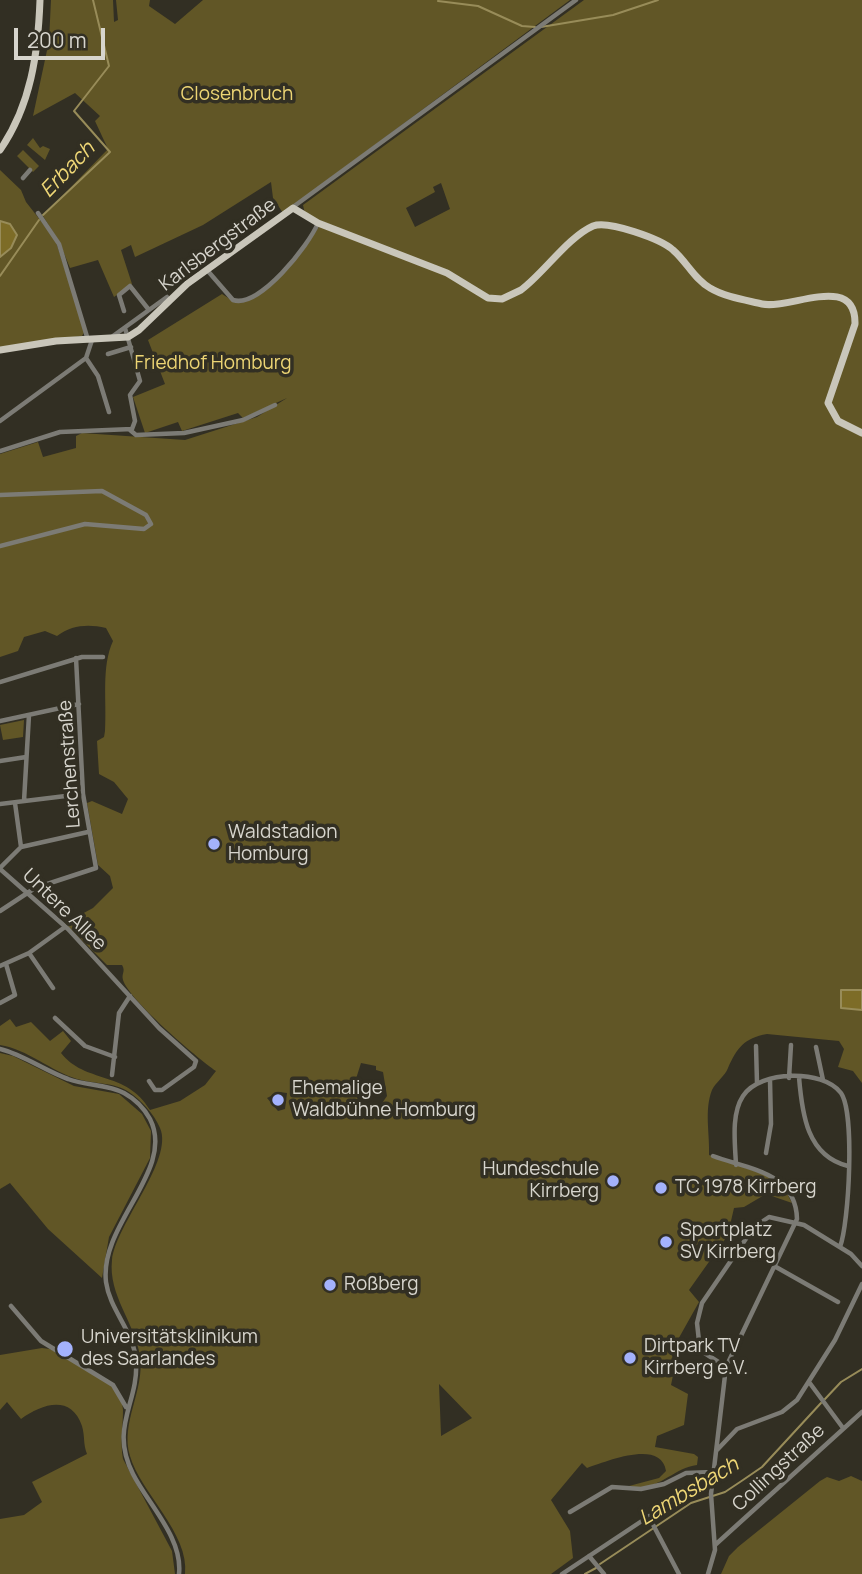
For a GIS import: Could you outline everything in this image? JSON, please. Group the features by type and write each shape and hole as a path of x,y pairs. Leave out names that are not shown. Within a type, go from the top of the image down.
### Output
{"main road":[{"path":"0,150 15,124 35,65 40,0"},
{"path":"293,208 318,223 454,276 488,298 502,299 527,286 589,229 608,225 666,246 699,280 729,296 773,305 835,295 852,309 855,324 830,392 829,409 838,421 862,433"},
{"name":"Karlsbergstraße","path":"128,337 139,330 160,305 293,208"},
{"path":"0,350 45,342 128,337"}],"street":[{"path":"293,208 576,0"},
{"path":"0,143 15,124"},
{"path":"23,178 30,170"},
{"path":"0,421 86,358 90,340 59,244 38,213"},
{"path":"207,270 233,300 247,300 293,262 318,223"},
{"path":"124,311 120,295 130,286 149,310"},
{"name":"Karlsbergstraße","path":"113,336 160,305 167,297"},
{"path":"125,328 140,381 130,395 135,421 130,430"},
{"path":"108,354 131,348"},
{"path":"86,358 98,376 109,412"},
{"path":"0,451 60,432 130,430 136,435 178,434 243,420 275,405"},
{"path":"0,495 102,491 146,515 151,524 144,529 80,525 0,546"},
{"path":"0,682 76,658 103,657"},
{"name":"Lerchenstraße","path":"28,893 35,888 96,868 83,794 76,658"},
{"path":"0,721 79,704"},
{"path":"24,802 29,715"},
{"path":"0,761 26,757"},
{"path":"0,804 83,794"},
{"path":"15,803 20,847"},
{"path":"0,869 20,847 88,832"},
{"name":"Untere Allee","path":"0,869 65,927 171,1040 196,1061 194,1067 162,1090 155,1090 149,1081"},
{"path":"0,911 28,893"},
{"path":"0,1003 14,996 3,965 29,953 65,927"},
{"path":"29,953 53,988"},
{"path":"112,1075 120,1009 130,996"},
{"path":"55,1018 85,1046 115,1057"},
{"path":"789,1078 791,1045"},
{"path":"756,1046 757,1083"},
{"path":"816,1047 823,1080"},
{"path":"0,1049 68,1079 122,1091 139,1104 155,1130 154,1158 112,1237 106,1261 108,1291 135,1354 135,1378 126,1408 123,1440 126,1458 176,1550 179,1574"},
{"path":"799,1077 802,1110 816,1145 827,1157 848,1166"},
{"path":"736,1164 737,1111 742,1097 757,1083 799,1077 823,1080 837,1089 848,1107 848,1166 840,1247"},
{"path":"766,1153 771,1124 770,1080"},
{"path":"708,1574 715,1545 711,1496 726,1367 797,1223 794,1199 781,1181 713,1156"},
{"path":"726,1367 703,1354 698,1340 697,1323 702,1303 754,1227 769,1217 797,1223 840,1247 862,1266"},
{"path":"776,1267 838,1302"},
{"path":"716,1450 737,1429 789,1407 809,1382 861,1287"},
{"path":"11,1306 41,1341 113,1385 126,1408"},
{"path":"809,1382 843,1428"},
{"name":"Collingstraße","path":"715,1545 862,1412"},
{"path":"570,1512 611,1487 641,1489 664,1484 686,1473 713,1473"},
{"path":"562,1574 713,1473"},
{"path":"649,1517 679,1574"},
{"path":"589,1556 604,1574"}],"green space":[{"name":"Closenbruch","path":"51,0 113,0 114,22 118,20 116,0 150,0 149,6 175,24 203,0 570,0 283,213 273,198 271,182 203,225 135,257 131,245 121,250 132,284 114,297 98,260 70,268 59,241 43,216 108,149 95,121 100,116 75,93 33,116 49,41"},
{"name":"Friedhof Homburg","path":"584,0 862,0 862,1083 853,1071 838,1067 844,1049 839,1041 767,1034 752,1038 742,1045 712,1090 708,1106 709,1155 781,1182 792,1203 766,1194 744,1207 734,1208 731,1221 733,1228 689,1290 699,1302 671,1352 675,1366 671,1385 688,1394 684,1425 657,1436 655,1447 694,1454 698,1457 697,1465 657,1483 639,1487 629,1486 659,1478 666,1471 662,1461 644,1454 620,1457 587,1468 582,1463 551,1500 570,1531 573,1558 551,1574 185,1574 180,1544 135,1470 130,1456 128,1431 139,1382 140,1356 112,1273 116,1245 159,1157 162,1141 160,1128 142,1103 123,1089 77,1079 20,1051 0,1045 0,1026 10,1019 16,1027 31,1022 50,1041 63,1031 71,1041 61,1053 71,1063 129,1089 140,1097 150,1110 180,1101 205,1085 216,1071 180,1042 137,1001 123,980 122,965 107,965 65,923 93,908 113,888 110,876 98,865 87,803 92,801 122,814 128,799 114,782 99,774 97,741 104,737 105,731 106,673 113,641 106,628 74,628 57,636 45,631 24,637 18,651 0,657 0,454 38,442 43,457 76,448 76,436 82,433 185,440 257,417 287,398 243,418 238,413 182,431 178,422 145,433 133,397 165,384 148,340 222,294 236,303 247,301 259,294 295,260 319,226 376,244 305,214 303,205","holes":["441,183 450,209 415,227 406,208 435,192 433,187","361,1063 376,1066 376,1070 383,1072 387,1096 380,1106 362,1108 350,1083 355,1082","279,1092 287,1093 285,1109 278,1111 267,1098","439,1384 472,1418 441,1436"]},
{"path":"33,138 40,148 43,146 50,149 45,160 27,145"},
{"path":"23,150 39,166 33,172 17,156"},
{"path":"0,170 21,190 26,202 55,239 85,331 82,336 0,347"},
{"path":"24,720 23,737 3,740 0,725"},
{"path":"0,1053 13,1056 74,1086 119,1094 142,1114 151,1131 150,1158 109,1237 102,1278 48,1229 10,1183 0,1189"},
{"path":"50,1349 95,1372 115,1389 121,1399 123,1459 172,1551 175,1574 0,1574 0,1519 24,1515 42,1502 32,1482 87,1454 82,1426 71,1409 47,1406 21,1419 7,1402 0,1410 0,1355"},
{"path":"851,1476 862,1481 862,1574 721,1574 729,1556 738,1547 820,1481 827,1477 839,1481"}],"shaded area":[{"path":"0,221 10,224 17,235 11,248 0,257"},
{"path":"841,990 862,990 862,1010 841,1008"}],"waterway":[{"name":"Erbach","path":"43,215 110,152 74,111 109,66 93,0"},
{"path":"541,27 613,15 658,0"},
{"path":"438,1 478,6 522,26 535,27"},
{"name":"Erbach","path":"0,276 39,220"},
{"name":"Lambsbach","path":"825,1399 841,1382 862,1369"},
{"name":"Lambsbach","path":"600,1564 691,1503 725,1492 762,1467 821,1403"},
{"name":"Lambsbach","path":"585,1574 596,1568"}],"place":[{"name":"Waldstadion Homburg","path":"214,844"},
{"name":"Ehemalige Waldbühne Homburg","path":"278,1100"},
{"name":"Hundeschule Kirrberg","path":"613,1181"},
{"name":"TC 1978 Kirrberg","path":"661,1188"},
{"name":"Sportplatz SV Kirrberg","path":"666,1242"},
{"name":"Roßberg","path":"330,1285"},
{"name":"Universitätsklinikum des Saarlandes","path":"65,1349"},
{"name":"Dirtpark TV Kirrberg e.V.","path":"630,1358"}]}
